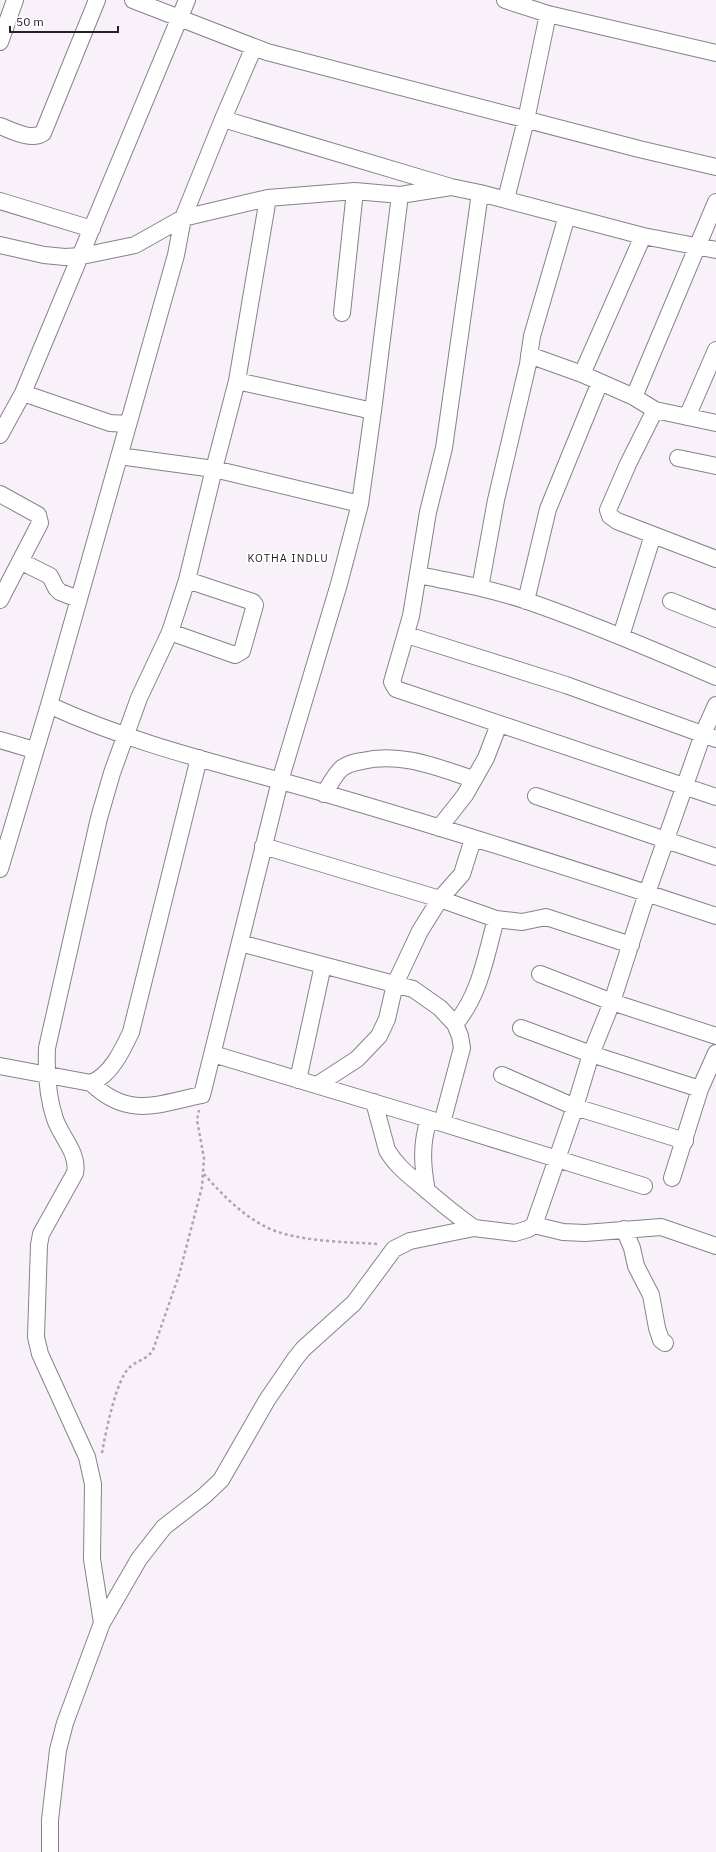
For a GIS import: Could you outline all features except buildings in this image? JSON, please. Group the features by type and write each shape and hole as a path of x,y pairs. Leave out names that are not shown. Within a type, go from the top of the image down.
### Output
{"street":[{"path":"0,42 16,0"},
{"path":"0,126 30,137 38,136 43,132 97,0"},
{"path":"133,0 267,52 526,120 716,167"},
{"path":"0,435 23,393 82,256 187,0"},
{"path":"505,0 548,14 716,52"},
{"path":"506,200 526,120 548,14"},
{"path":"0,869 34,750 49,705 176,255 183,218 254,47"},
{"path":"223,119 451,187 480,193 643,236 716,250"},
{"path":"0,246 44,255 65,257 82,256 135,245 183,218 268,198 355,191 400,195 451,187"},
{"path":"342,313 355,191"},
{"path":"480,193 444,448 428,512 407,635 392,682 396,689 716,797"},
{"path":"91,1083 104,1095 118,1102 134,1106 147,1106 202,1095 280,781 360,504 400,195"},
{"path":"102,1623 92,1559 94,1498 87,1457 40,1354 36,1337 39,1245 41,1234 75,1173 76,1167 73,1154 60,1132 54,1118 46,1075 51,1027 70,954 99,818 124,736 152,666 170,632 187,580 237,381 268,198"},
{"path":"0,201 92,229"},
{"path":"634,397 716,202"},
{"path":"480,588 496,500 532,336 567,216"},
{"path":"582,374 643,236"},
{"path":"687,417 716,350"},
{"path":"529,355 582,374 634,397 656,410 716,423"},
{"path":"237,381 373,411"},
{"path":"526,601 548,509 600,382"},
{"path":"23,393 110,423 128,424"},
{"path":"656,410 628,464 608,510 610,516 617,521 716,559"},
{"path":"119,456 214,469 360,504"},
{"path":"678,458 716,466"},
{"path":"0,494 38,515 40,518 40,523 0,600"},
{"path":"621,636 653,535"},
{"path":"20,561 50,576 60,592 78,599"},
{"path":"418,575 480,588 526,601 621,636 716,677"},
{"path":"170,632 235,655 242,651 254,605 253,602 187,580"},
{"path":"671,601 716,619"},
{"path":"407,635 566,685 710,736"},
{"path":"49,705 76,718 124,736 439,828 716,916"},
{"path":"50,1852 50,1820 58,1750 65,1723 102,1623 139,1559 164,1527 204,1496 221,1480 267,1400 294,1359 354,1303 394,1249 399,1245 410,1241 474,1228 515,1233 528,1229 534,1225 576,1107 591,1054 612,1002 666,839 686,787 710,736 716,705"},
{"path":"439,828 465,795 486,758 498,724"},
{"path":"0,740 34,750"},
{"path":"324,794 341,769 351,763 372,758 390,757 416,761 473,779"},
{"path":"0,1066 91,1083 98,1081 108,1072 132,1032 199,758"},
{"path":"536,796 716,857"},
{"path":"317,1085 357,1059 379,1036 387,1019 395,984 420,931 440,899 462,874 474,839"},
{"path":"263,846 440,899 496,919 522,922 546,917 631,945"},
{"path":"454,1024 464,1013 475,992 496,919"},
{"path":"240,943 413,989 440,1008 454,1024 460,1036 462,1048 436,1121 424,1133 422,1167 427,1190"},
{"path":"298,1080 323,965"},
{"path":"540,974 612,1002 716,1036"},
{"path":"521,1028 591,1054 700,1089"},
{"path":"672,1178 700,1089 716,1053"},
{"path":"213,1054 374,1102 556,1160 644,1186"},
{"path":"502,1075 576,1107 685,1140"},
{"path":"374,1102 387,1150 391,1158 450,1211 474,1228"},
{"path":"534,1225 563,1232 585,1233 661,1227 716,1246"},
{"path":"624,1230 632,1248 636,1266 651,1294 657,1328 661,1340 665,1343"}],"path":[{"path":"101,1459 108,1419 124,1374 132,1366 148,1358 154,1350 179,1275 202,1187 204,1158 197,1120 202,1095"},
{"path":"203,1174 234,1206 266,1227 279,1232 336,1242 399,1245"}],"district":[{"name":"KOTHA INDLU","path":"288,558"}]}
